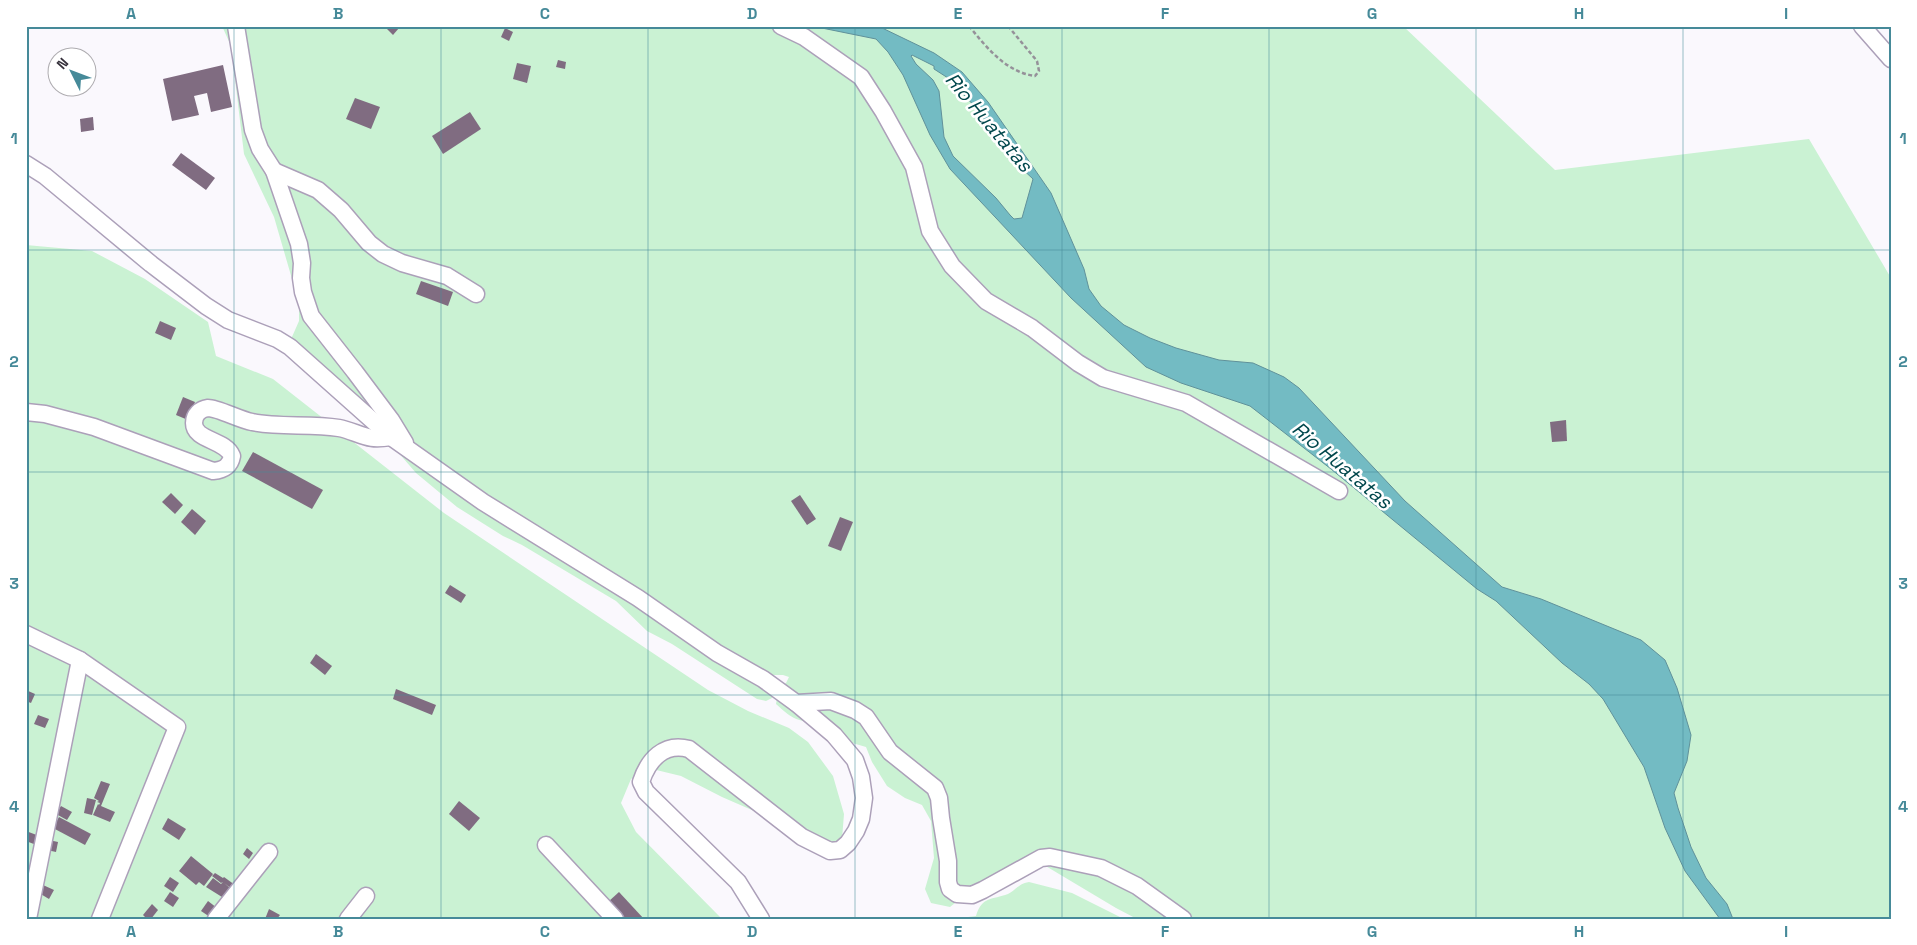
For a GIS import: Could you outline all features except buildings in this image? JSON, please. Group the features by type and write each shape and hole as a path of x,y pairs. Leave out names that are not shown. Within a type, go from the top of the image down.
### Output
{"street":[{"path":"236,26 252,130 260,149 274,171 299,244 303,292 311,316 391,420 411,451"},
{"path":"781,26 804,37 861,77 883,111 914,167 930,231 952,266 986,301 1032,328 1078,363 1103,378 1186,403 1339,491"},
{"path":"1862,26 1891,59"},
{"path":"26,164 45,176 151,264 206,306 228,320 277,339 290,347 391,437 483,502 638,598 717,653 763,678 834,735 855,760 861,778 864,798 861,818 856,831 848,843 840,850 830,852 802,837 689,749 679,746 669,747 646,768 641,782 646,792 656,804 671,816 738,882 761,919"},
{"path":"274,171 318,190 341,210 369,243 383,254 402,263 447,276 476,294"},
{"path":"26,412 45,414 94,427 213,471 227,467 232,456 224,445 200,435 195,429 195,420 200,410 210,408 251,422 339,428 372,438 391,437"},
{"path":"27,639 80,660 177,727 100,919"},
{"path":"28,919 80,660"},
{"path":"796,703 831,701 855,710 866,718 890,752 935,788 939,798 948,861 948,882 950,889 957,894 972,895 1041,858 1050,856 1101,868 1137,886 1183,919"},
{"path":"546,845 615,919"},
{"path":"216,919 270,852"},
{"path":"348,919 366,896"}],"path":[{"path":"970,26 1002,62 1022,74 1035,76 1039,71 1037,61 1008,26"}],"green space":[{"path":"222,26 1403,26 1555,170 1809,139 1891,278 1891,919 1137,919 1039,862 960,899 950,907 931,903 925,889 934,858 931,821 922,805 905,798 887,786 872,762 866,747 835,738 816,722 794,718 776,704 779,687 786,683 789,677 769,675 773,693 772,698 766,701 757,699 672,644 647,631 616,601 522,545 503,536 457,507 416,473 378,429 288,346 299,321 299,303 274,217 244,154 231,46"},
{"path":"26,245 92,251 145,279 208,322 216,356 273,379 444,513 708,690 748,711 789,728 808,742 833,776 844,814 842,839 827,846 681,776 648,768 631,779 621,803 636,832 722,919 26,919"},
{"path":"1029,882 1072,893 1124,919 967,919 968,917 976,916 981,905 988,900 1008,894"}],"water":[{"name":"Rio Huatatas","path":"812,26 878,26 934,53 962,72 988,102 1051,193 1084,269 1089,289 1101,306 1124,325 1176,348 1219,360 1253,363 1284,377 1299,388 1405,501 1502,587 1541,599 1641,640 1665,660 1677,688 1691,735 1687,761 1674,793 1691,847 1706,878 1727,904 1733,919 1720,919 1685,871 1665,828 1644,767 1603,699 1589,684 1562,663 1496,601 1477,589 1331,469 1250,406 1181,383 1146,367 1071,298 950,169 930,135 903,75 888,52 876,39","holes":["911,56 934,66 934,69 948,78 979,111 1002,150 1033,179 1022,218 1014,219 996,198 953,156 944,137 939,91 933,80 916,64"]}]}
